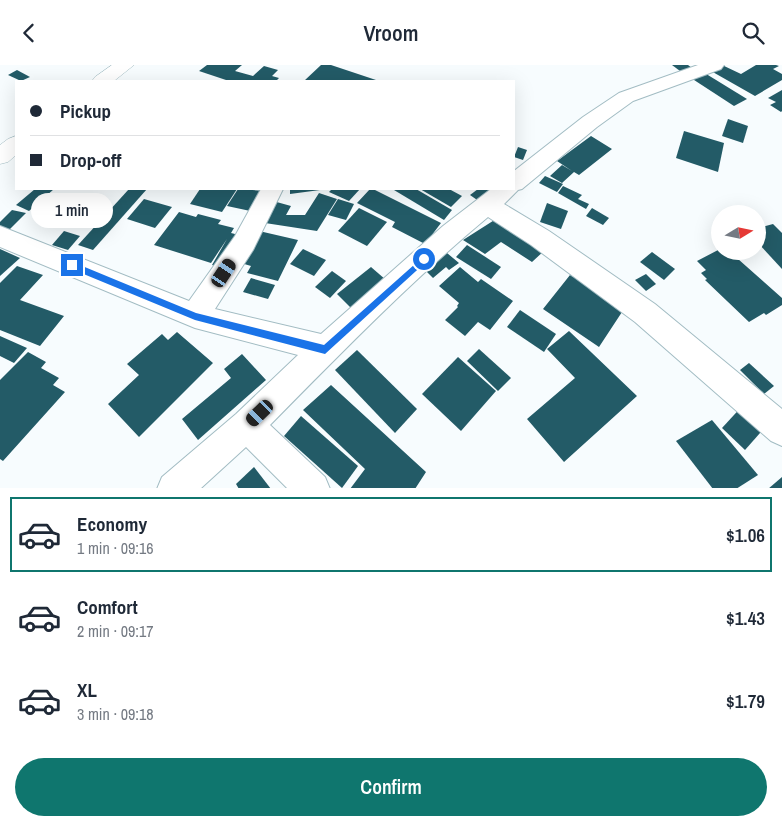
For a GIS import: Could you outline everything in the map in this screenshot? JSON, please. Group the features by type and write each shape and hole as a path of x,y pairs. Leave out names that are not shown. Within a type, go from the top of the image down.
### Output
{"street":[{"path":"103,80 124,65"},
{"path":"515,182 590,122 626,97 715,65"},
{"path":"0,156 15,145"},
{"path":"195,316 244,243 271,190"},
{"path":"175,488 247,425 325,349 452,233 497,197 540,238 645,313 782,430"},
{"path":"0,236 195,316 325,349"},
{"path":"247,425 312,488"}],"building":[{"path":"207,65 242,65 235,71 253,76 264,66 278,70 272,76 279,78 277,80 226,80 199,71"},
{"path":"321,65 331,65 376,80 305,80"},
{"path":"672,65 688,65 692,68 680,71"},
{"path":"722,65 741,74 756,65 776,65 779,66 773,69 782,74 782,80 755,96 711,71"},
{"path":"17,70 30,77 19,80 8,75"},
{"path":"703,72 747,99 734,106 691,78"},
{"path":"782,90 781,112 770,105 776,102 768,98"},
{"path":"728,119 748,126 743,143 722,136"},
{"path":"684,131 724,143 718,172 676,158"},
{"path":"591,136 612,149 579,175 574,172 562,183 550,176 562,165 572,171 557,161"},
{"path":"518,147 527,150 523,160 515,157"},
{"path":"545,176 563,184 557,192 539,183"},
{"path":"563,186 582,195 578,199 589,204 586,209 558,193"},
{"path":"34,190 53,190 29,211 16,205"},
{"path":"128,190 146,190 93,250 78,245"},
{"path":"199,190 236,190 222,212 190,204"},
{"path":"237,190 266,191 255,212 227,206"},
{"path":"290,190 320,190 290,194"},
{"path":"331,190 359,190 349,201 329,192"},
{"path":"369,190 375,190 441,223 425,244 392,227 395,222 357,203"},
{"path":"394,190 418,190 452,210 444,220"},
{"path":"422,190 451,190 462,196 451,207"},
{"path":"477,190 498,190 483,204 470,195"},
{"path":"319,193 337,199 317,231 265,223 273,201 291,206 286,215 305,215"},
{"path":"144,199 172,207 155,228 127,219"},
{"path":"338,199 354,204 346,220 328,215"},
{"path":"72,202 88,207 78,217 62,213"},
{"path":"547,203 568,211 561,229 540,222"},
{"path":"359,208 387,222 367,246 338,231"},
{"path":"592,208 609,218 603,225 586,216"},
{"path":"12,210 26,213 8,231 0,229 0,222"},
{"path":"179,212 196,217 198,214 221,220 218,224 234,228 231,233 243,236 224,269 212,265 227,239 211,263 154,245"},
{"path":"496,219 545,250 532,262 501,242 485,254 463,240"},
{"path":"773,224 782,233 782,269 766,252 766,226"},
{"path":"64,231 80,236 68,250 52,245"},
{"path":"259,231 298,240 278,281 247,273 251,266 241,263"},
{"path":"467,245 501,267 491,279 456,257"},
{"path":"0,249 20,258 0,276"},
{"path":"303,249 326,260 314,276 290,264"},
{"path":"652,252 675,269 664,280 640,262"},
{"path":"447,253 459,263 449,270 446,267 433,278 425,270"},
{"path":"711,254 711,260 739,260 782,298 782,305 766,315 764,313 749,322 705,280 707,279 701,273 706,270 697,261"},
{"path":"17,266 43,275 20,300 64,316 40,346 0,330 0,283"},
{"path":"371,267 386,280 352,309 337,294"},
{"path":"460,267 478,282 481,279 513,301 490,330 478,322 465,336 445,320 458,307 459,303 439,286"},
{"path":"332,271 346,281 330,298 315,287"},
{"path":"646,274 656,284 646,291 635,280"},
{"path":"570,275 573,277 575,275 616,304 614,307 622,312 599,347 543,309"},
{"path":"251,278 275,285 268,299 243,292"},
{"path":"520,310 556,334 544,352 507,327"},
{"path":"569,331 637,396 564,462 527,419 575,378 547,349"},
{"path":"177,332 213,363 139,437 108,404 139,375 127,364 162,334 168,340"},
{"path":"0,336 27,348 14,363 0,356"},
{"path":"479,349 511,378 498,391 467,361"},
{"path":"357,350 417,409 395,433 335,370"},
{"path":"28,352 46,362 41,368 59,378 53,385 65,392 3,461 0,459 0,380"},
{"path":"242,354 266,380 198,440 182,419 231,378 224,369"},
{"path":"458,357 496,391 461,431 422,394"},
{"path":"749,363 774,386 764,394 740,370"},
{"path":"331,385 426,472 416,488 351,488 365,469 303,410"},
{"path":"745,403 768,424 745,450 722,428"},
{"path":"301,416 358,466 342,488 284,436"},
{"path":"712,420 758,475 738,488 712,488 676,441"},
{"path":"254,467 270,488 238,488 236,484"},
{"path":"782,477 782,488 769,488"}],"route":[{"path":"72,265 195,316 325,349 424,259"}]}
